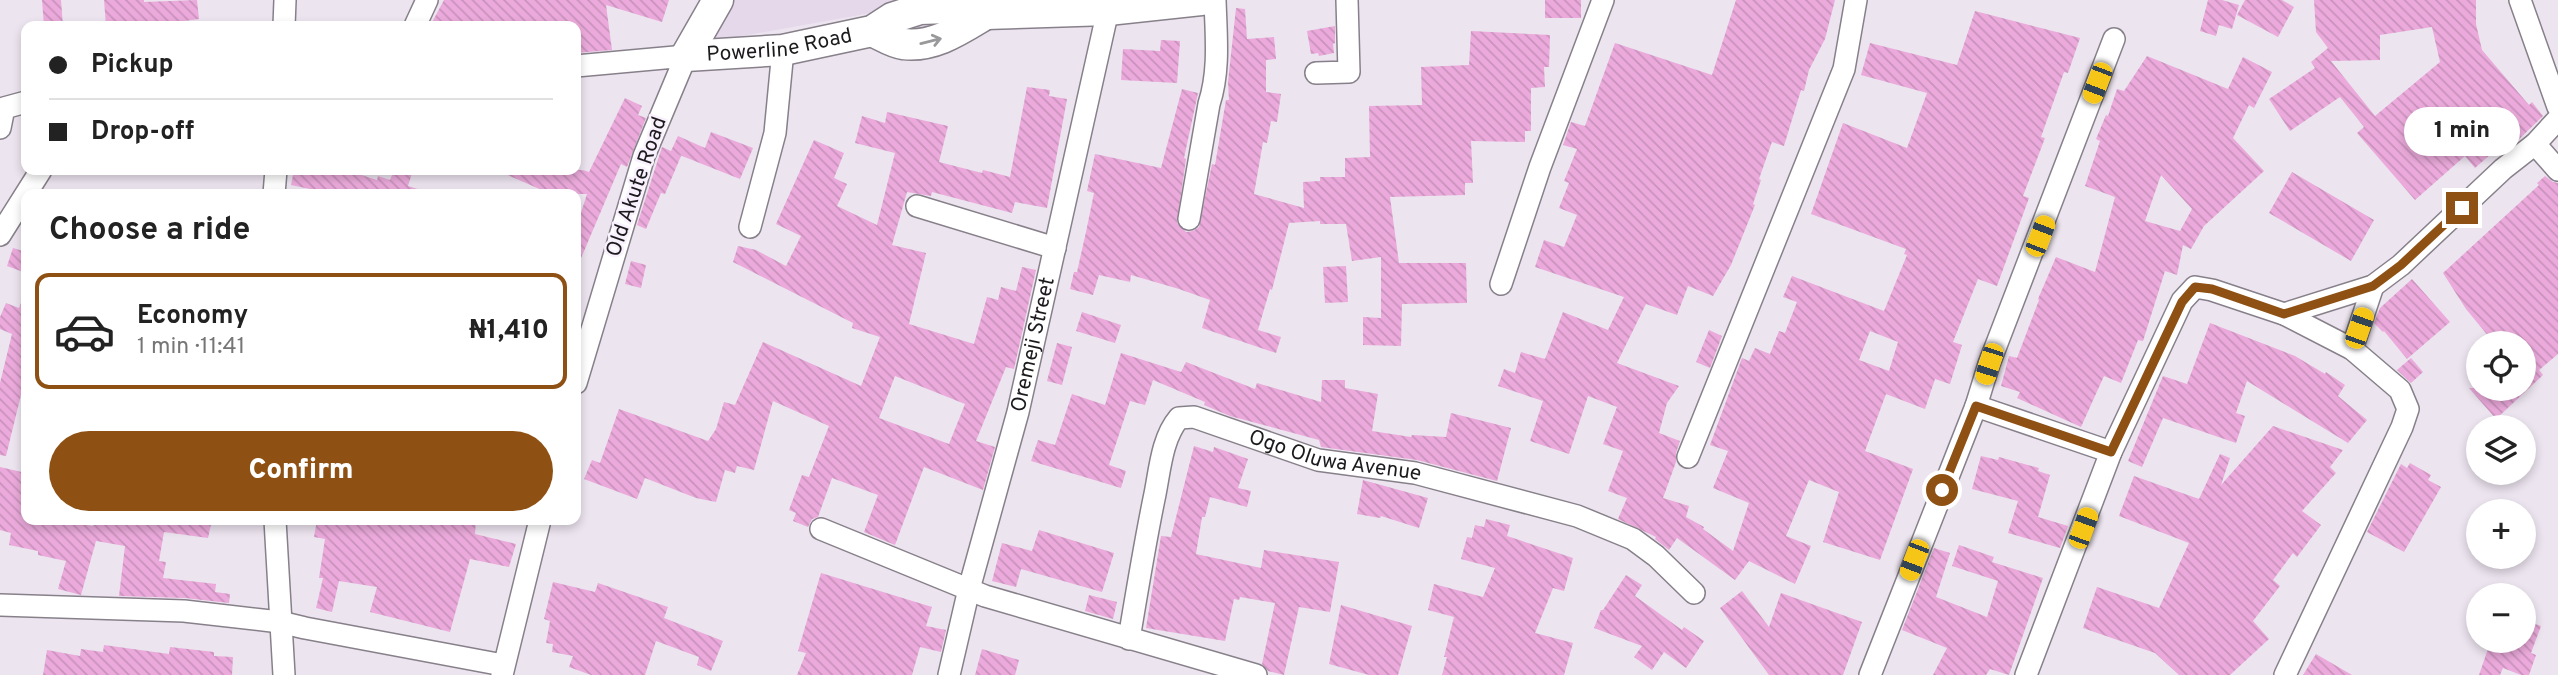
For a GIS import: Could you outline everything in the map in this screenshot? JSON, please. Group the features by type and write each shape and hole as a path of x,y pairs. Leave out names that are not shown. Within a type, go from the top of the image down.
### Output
{"street":[{"path":"284,21 285,0"},
{"path":"417,21 427,0"},
{"name":"Old Akute Road","path":"581,366 644,156 686,56 718,0"},
{"name":"Powerline Road","path":"686,56 783,50 872,30 901,44 929,43 956,32 986,14 1108,10 1201,0"},
{"path":"1189,219 1215,86 1215,0"},
{"path":"1316,73 1349,72 1347,0"},
{"path":"1501,284 1540,167 1603,0"},
{"path":"1688,457 1844,69 1856,0"},
{"path":"2520,0 2558,107"},
{"name":"Oremeji Street","path":"949,675 969,589 1018,412 1108,10"},
{"path":"1870,675 1976,406 1989,364 2114,39"},
{"path":"750,227 775,133 783,50"},
{"path":"581,66 686,56"},
{"path":"2,114 21,104"},
{"path":"2284,314 2373,286 2401,265 2503,169 2535,144 2558,119"},
{"path":"2535,144 2558,170"},
{"path":"0,235 21,202"},
{"path":"917,206 1055,248"},
{"path":"2352,349 2373,286"},
{"path":"2026,675 2111,452 2182,302 2195,287 2212,289 2284,314 2352,349 2400,390 2408,409 2402,427 2285,675"},
{"path":"1976,406 2111,452"},
{"name":"Ogo Oluwa Avenue","path":"1129,639 1160,470 1170,428 1179,418 1194,417 1318,460 1416,473 1577,516 1633,539 1657,556 1694,593"},
{"path":"275,525 284,675"},
{"path":"0,605 184,611 280,622 503,670 539,525"},
{"path":"821,529 969,589 1256,675"}],"shaded area":[{"path":"728,0 943,0 703,43"}],"building":[{"path":"42,0 61,0 63,21 44,21"},
{"path":"104,0 197,0 199,19 106,21"},
{"path":"444,0 669,0 662,22 606,5 612,50 581,53 581,21 433,21"},
{"path":"1545,0 1581,0 1581,18 1545,18"},
{"path":"1736,0 1835,0 1825,39 1809,70 1804,91 1801,90 1784,146 1772,142 1759,179 1761,180 1753,204 1755,205 1731,265 1713,296 1688,286 1677,315 1646,304 1617,363 1679,386 1667,403 1659,433 1680,441 1676,462 1663,498 1689,506 1686,517 1704,527 1703,529 1733,551 1749,503 1713,488 1728,451 1710,445 1742,358 1749,361 1755,348 1770,354 1779,331 1785,333 1797,302 1783,297 1792,276 1884,311 1907,255 1904,254 1906,249 1811,214 1843,123 1907,148 1927,93 1861,75 1870,43 1957,65 1975,11 2080,38 2068,73 2064,72 2041,137 2045,138 2023,196 2029,198 1997,286 1978,279 1953,342 1962,345 1950,384 1935,379 1925,409 1886,394 1865,451 1913,469 1880,560 1823,542 1839,492 1809,480 1786,536 1811,546 1795,584 1749,561 1735,580 1677,538 1669,550 1655,539 1656,537 1618,519 1627,498 1608,491 1623,451 1603,444 1617,407 1588,396 1569,454 1530,441 1543,401 1498,386 1504,369 1515,373 1521,352 1545,359 1563,312 1608,330 1624,297 1535,267 1544,240 1564,247 1577,215 1559,208 1569,183 1564,181 1577,149 1563,145 1571,122 1585,126 1615,43 1712,75","holes":["1870,331 1898,342 1889,371 1859,360"]},
{"path":"2208,0 2222,0 2239,5 2232,29 2219,25 2216,36 2200,31"},
{"path":"2245,0 2282,0 2294,7 2278,37 2237,15"},
{"path":"2314,0 2476,0 2476,24 2482,50 2529,105 2532,102 2543,116 2513,145 2508,139 2475,168 2465,156 2415,200 2357,133 2364,127 2340,97 2290,131 2269,99 2315,68 2311,62 2328,48 2316,32","holes":["2432,27 2440,62 2375,116 2331,61 2380,60 2380,35"]},
{"path":"1236,8 1245,9 1247,39 1274,37 1276,59 1266,60 1266,92 1281,94 1277,122 1271,121 1267,143 1263,142 1254,194 1304,208 1303,182 1320,181 1320,177 1345,177 1345,158 1370,157 1369,106 1422,105 1421,67 1469,65 1471,31 1550,35 1549,67 1544,67 1545,87 1531,88 1531,131 1525,131 1525,142 1471,141 1473,183 1465,183 1465,195 1390,197 1399,263 1466,263 1467,303 1402,304 1401,346 1363,345 1363,317 1381,318 1381,257 1352,261 1346,224 1320,224 1320,221 1289,223 1272,290 1270,289 1258,330 1281,337 1276,353 1202,328 1210,300 1179,289 1131,275 1130,282 1099,275 1093,295 1070,289 1074,272 1077,272 1094,193 1087,191 1095,154 1161,168 1182,89 1198,93 1184,158 1177,223 1186,232 1199,227 1212,164 1215,165 1226,100 1229,100 1228,82"},
{"path":"1335,26 1334,53 1319,56 1318,53 1311,54 1307,31"},
{"path":"1161,40 1180,41 1177,83 1121,80 1123,49 1160,51"},
{"path":"2147,56 2228,89 2243,57 2272,72 2254,108 2249,105 2233,138 2264,171 2204,226 2191,249 2183,245 2177,275 2165,271 2143,341 2138,340 2121,383 2104,376 2081,427 2017,398 2020,392 2001,386 2009,356 2017,358 2056,257 2095,272 2115,197 2085,186 2100,141 2096,139 2106,115 2108,116 2117,89 2124,91","holes":["2161,175 2192,209 2180,231 2145,221"]},
{"path":"1027,87 1050,90 1049,96 1067,99 1047,208 1015,202 1012,213 932,192 931,196 907,192 892,245 926,253 909,324 974,344 987,297 998,300 1001,287 1016,291 1022,267 1036,270 1014,369 1006,367 976,441 995,447 983,490 924,467 895,545 864,532 878,495 832,478 818,517 812,519 808,527 793,521 796,513 789,510 802,475 809,477 829,426 773,401 754,470 737,466 735,473 725,470 716,502 696,498 645,478 637,499 584,479 592,460 600,463 619,409 708,441 716,429 724,402 735,405 763,342 861,386 880,337 852,328 853,323 733,262 738,246 756,250 786,266 801,236 776,224 814,140 844,153 834,178 847,184 837,206 877,225 895,153 855,143 862,116 885,123 887,112 948,126 939,162 1010,177","holes":["895,376 965,404 949,444 879,418"]},
{"path":"625,98 642,106 638,115 646,118 627,167 621,164 581,258 581,213 587,194 581,194 581,189 540,189 507,175 581,175 581,170 589,172"},
{"path":"711,132 753,148 740,179 677,154 681,156 646,229 637,225 662,147 671,151 678,136 705,148"},
{"path":"2292,172 2374,220 2351,261 2269,213"},
{"path":"293,175 362,175 377,180 378,176 390,180 392,175 411,175 408,186 418,189 310,189 291,185"},
{"path":"2545,176 2558,183 2558,354 2539,370 2543,375 2536,382 2536,331 2484,331 2443,273 2539,185 2537,183"},
{"path":"13,248 21,250 21,271 7,266"},
{"path":"631,261 646,265 641,288 625,284"},
{"path":"1346,266 1348,302 1325,303 1323,267"},
{"path":"2412,279 2450,322 2407,359 2374,323 2380,308"},
{"path":"6,303 19,308 21,303 21,395 6,456 0,455 0,383 12,334 0,329 0,317"},
{"path":"1082,312 1121,325 1115,343 1076,331"},
{"path":"2210,323 2295,356 2325,374 2326,372 2345,385 2338,396 2367,420 2348,443 2247,381 2236,413 2245,416 2236,443 2163,418 2142,467 2128,461 2163,376 2187,384"},
{"path":"1709,330 1722,336 1710,368 1696,362"},
{"path":"1057,343 1072,347 1062,385 1047,381"},
{"path":"1121,353 1181,372 1186,362 1255,389 1257,383 1321,402 1322,380 1345,380 1345,388 1378,394 1372,431 1411,437 1446,437 1451,413 1511,428 1497,481 1417,460 1321,447 1319,440 1230,416 1153,380 1145,405 1130,401 1109,465 1126,471 1121,488 1031,461 1038,440 1055,445 1072,394 1105,405"},
{"path":"2411,358 2423,372 2411,383 2397,370"},
{"path":"2480,401 2515,401 2500,415 2493,415"},
{"path":"2273,426 2343,450 2330,467 2336,473 2302,511 2321,525 2297,557 2293,553 2273,580 2280,586 2253,621 2269,639 2230,675 2179,675 2155,653 2083,628 2097,587 2159,608 2189,543 2119,516 2134,476 2199,499 2220,454 2230,458 2221,485"},
{"path":"1194,446 1213,452 1214,447 1248,459 1238,488 1251,491 1247,507 1210,497 1205,517 1202,517 1196,554 1261,568 1264,550 1339,562 1330,612 1299,607 1284,675 1268,671 1262,664 1275,603 1240,597 1239,600 1234,599 1225,641 1146,628 1161,536 1171,537"},
{"path":"1981,456 1998,460 1999,457 2039,468 2038,471 2050,475 2038,517 2068,526 2060,548 2008,533 2018,501 1972,489"},
{"path":"2410,463 2431,475 2428,480 2441,487 2404,552 2367,532 2401,464 2407,468"},
{"path":"0,467 21,472 21,525 211,525 208,538 164,532 159,561 166,562 163,578 216,584 215,592 230,594 229,603 185,598 119,596 125,546 96,541 81,595 58,589 66,561 9,545 11,533 0,530"},
{"path":"1363,480 1428,498 1419,528 1381,516 1357,514"},
{"path":"1486,519 1510,525 1507,536 1573,558 1564,591 1553,588 1535,633 1573,643 1564,675 1442,675 1454,617 1428,610 1434,584 1483,597 1495,568 1461,559 1467,537 1472,538 1475,525 1484,527"},
{"path":"316,525 476,525 475,534 516,544 509,567 470,559 450,632 370,612 377,587 339,581 332,612 316,608 323,578 319,578 325,539 314,537"},
{"path":"1039,530 1114,553 1102,592 1021,569 1016,587 992,581 1002,543 1032,551"},
{"path":"1959,545 1994,557 1992,562 2043,578 2009,675 1990,669 1986,675 1933,675 1947,648 1902,630 1934,548 1950,553 1936,597 1987,617 1998,581 1952,566"},
{"path":"821,573 932,607 926,626 946,630 941,652 920,647 912,675 797,675 806,653 798,651"},
{"path":"1626,575 1642,585 1635,596 1682,630 1684,627 1704,641 1686,668 1664,652 1652,670 1634,657 1642,646 1594,628 1601,610"},
{"path":"553,582 595,592 598,583 668,607 664,618 723,641 711,671 697,665 699,657 656,641 645,675 591,675 569,667 573,656 552,652 553,644 546,643 550,621 544,619"},
{"path":"1742,591 1769,627 1781,593 1862,622 1843,675 1769,675 1720,608"},
{"path":"1089,595 1117,602 1113,619 1085,611"},
{"path":"1341,605 1412,626 1398,675 1369,675 1329,664"},
{"path":"2536,624 2541,626 2536,640"},
{"path":"104,645 169,654 170,647 214,652 214,656 233,657 232,675 43,675 47,650 80,656 81,649 103,652"},
{"path":"982,649 1019,660 1015,675 975,675"},
{"path":"2487,653 2536,655 2529,675 2503,668 2500,675 2479,675"},
{"path":"2316,654 2352,675 2303,675"}],"route":[{"path":"1942,490 1976,406 2111,452 2182,302 2195,287 2212,289 2284,314 2373,286 2401,265 2462,208"}]}
